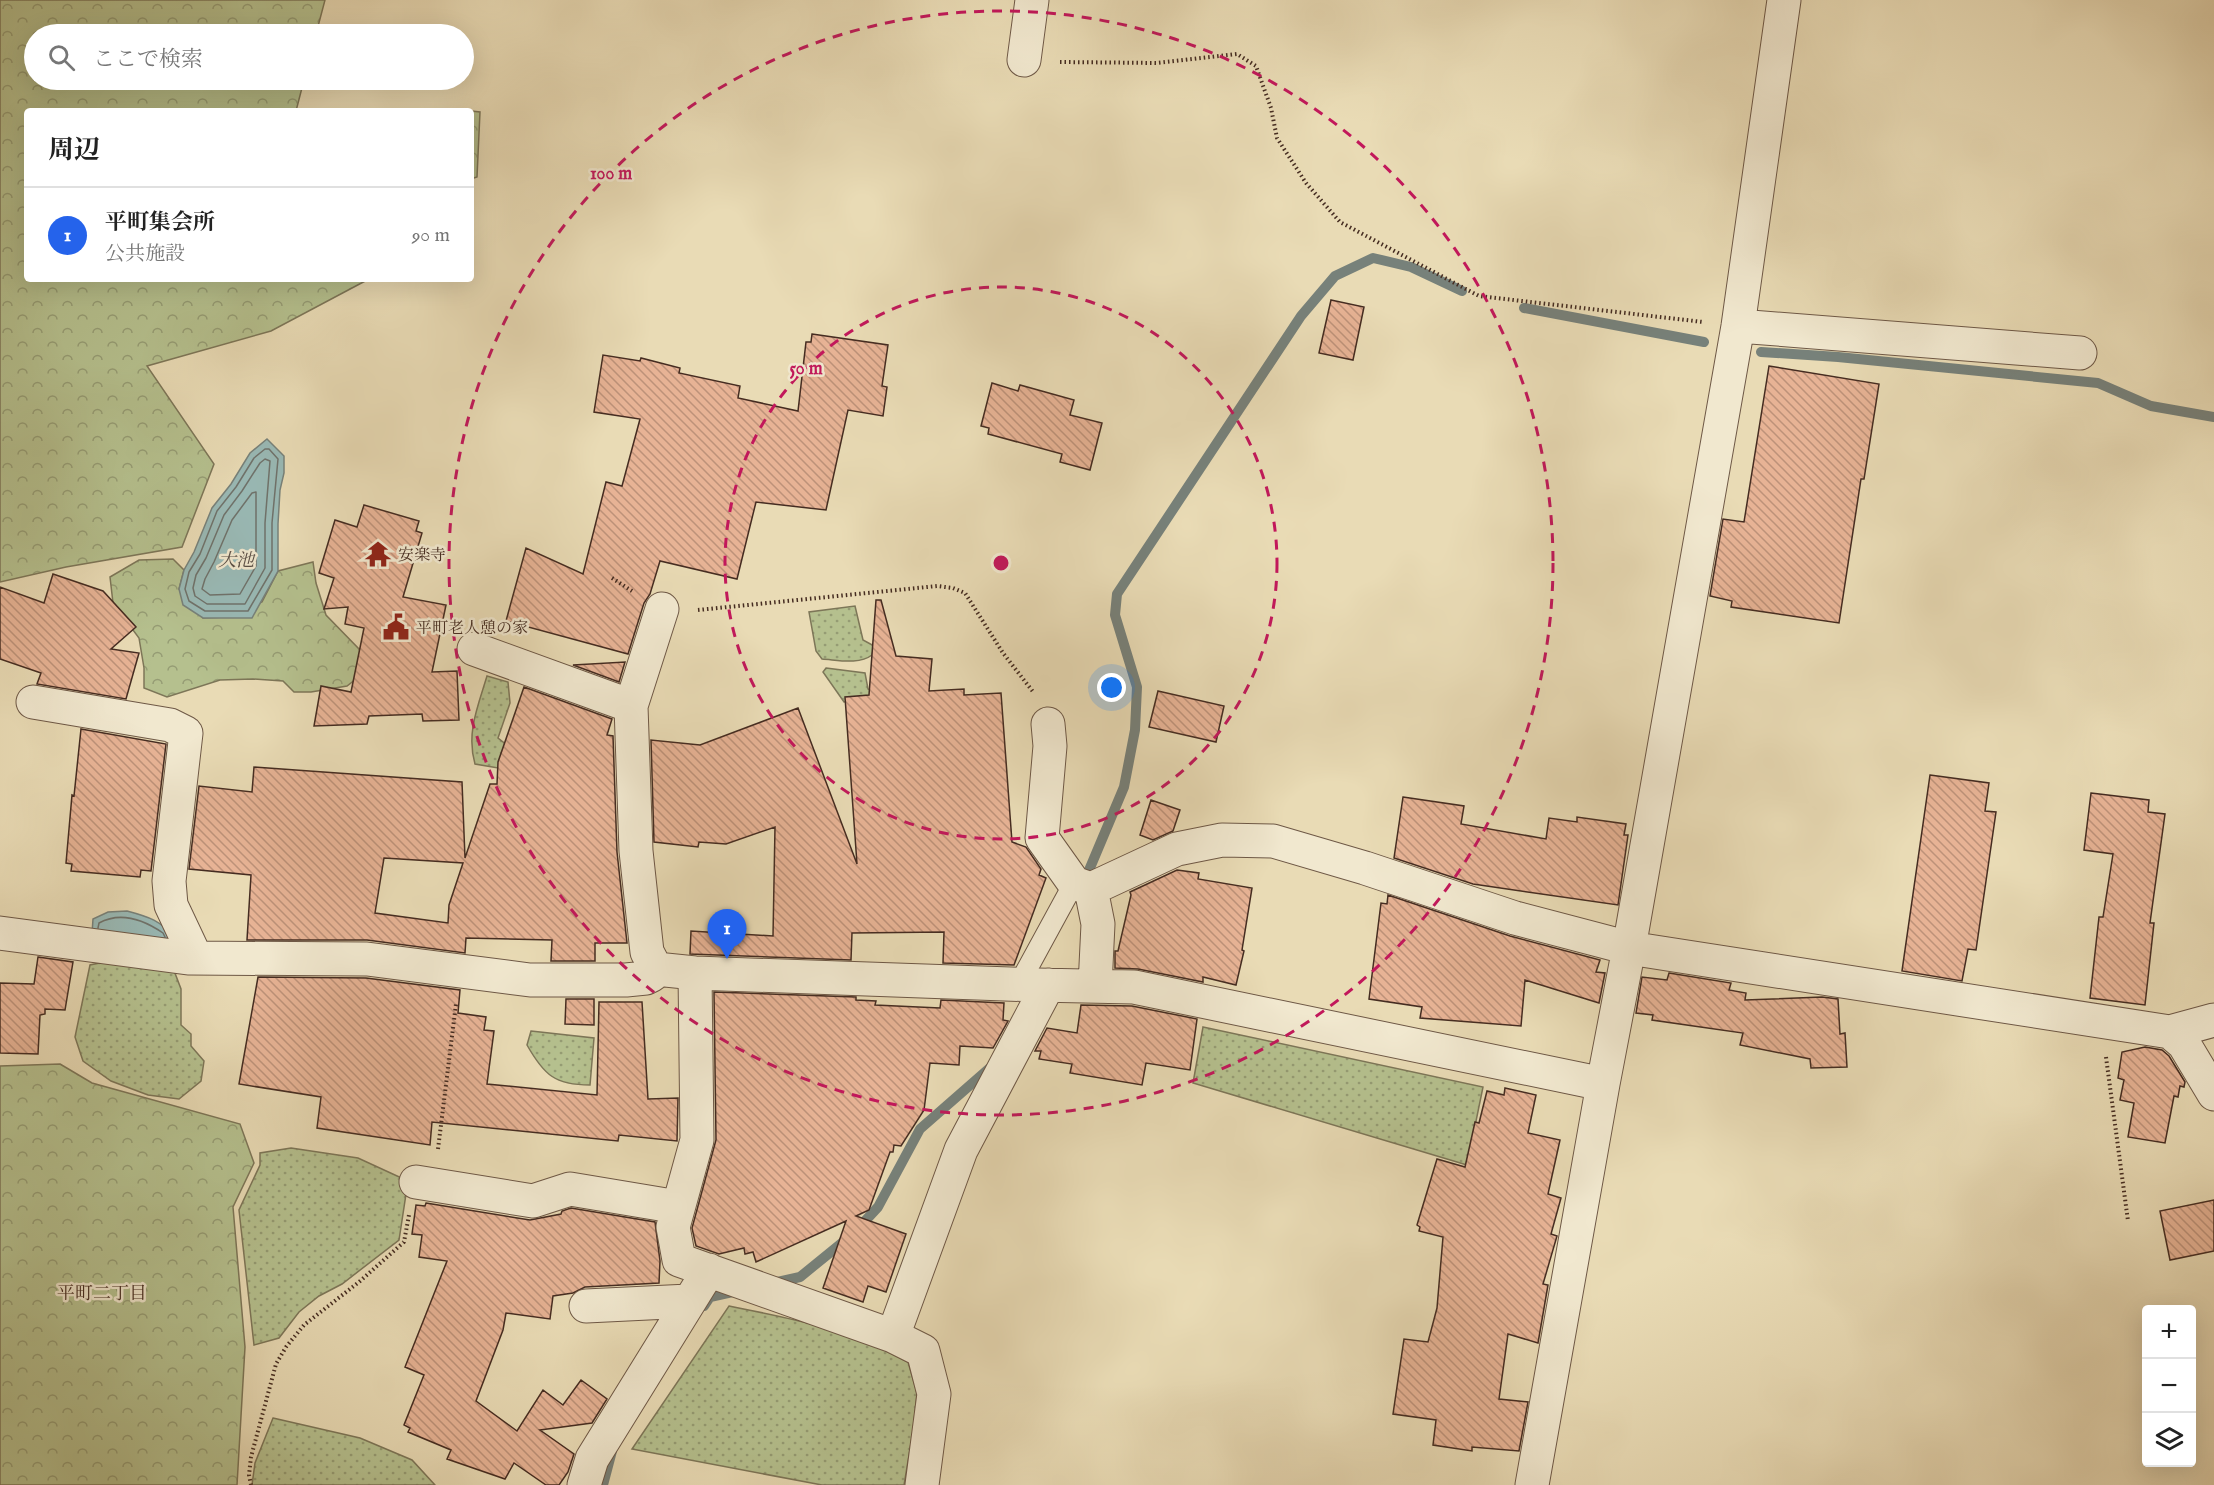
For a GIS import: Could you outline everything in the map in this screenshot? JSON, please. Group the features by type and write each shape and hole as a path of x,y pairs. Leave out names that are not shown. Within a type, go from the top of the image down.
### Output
{"street":[{"path":"1024,60 1032,0"},
{"path":"1532,1485 1738,326 1784,0"},
{"path":"1738,326 2080,353"},
{"path":"656,969 647,952 636,851 631,706 662,609"},
{"path":"474,649 631,706"},
{"path":"33,702 170,725 186,734 169,881 171,905 196,958"},
{"path":"1048,724 1050,746 1042,838 1083,886 1098,924 1095,986"},
{"path":"1083,886 1178,849 1222,840 1273,841 1365,868 1515,918 1629,948 2170,1032 2214,1020"},
{"path":"0,933 196,958 367,959 530,980 626,980 646,978 656,969 695,973 1134,987 1603,1084"},
{"path":"695,973 697,1140 673,1227 679,1260 893,1336 923,1351 934,1394 922,1485"},
{"path":"893,1336 961,1150 1034,985"},
{"path":"2170,1032 2184,1044 2214,1094"},
{"path":"424,1184 533,1201 570,1189 678,1206"},
{"path":"584,1485 592,1459 689,1301 715,1272"},
{"path":"586,1306 689,1301"}],"lane":[{"path":"1034,985 1083,886"}],"path":[{"path":"1024,60 1157,63 1237,54 1256,66 1271,108 1277,138 1306,183 1340,222 1479,296 1738,326"},
{"path":"662,609 674,612 937,586 953,588 965,593 1003,653 1032,689 1048,724"},
{"path":"251,1485 250,1457 276,1364 304,1325 359,1282 404,1242 424,1184 460,971"},
{"path":"2108,1023 2106,1055 2128,1221"}],"green space":[{"path":"0,0 325,0 319,24 24,24 24,90 301,90 297,108 24,108 24,282 363,282 271,331 147,366 214,464 182,547 66,567 0,582"},
{"path":"474,111 480,112 477,177 474,178"},
{"path":"173,559 184,570 179,589 203,618 226,617 262,602 278,571 313,562 316,583 326,615 359,649 370,668 347,686 311,692 294,692 283,681 253,679 220,680 167,697 144,688 144,668 139,638 113,603 110,577 139,560"},
{"path":"855,606 863,640 874,646 872,655 855,661 822,659 816,651 809,612"},
{"path":"826,668 865,673 868,689 876,692 879,699 844,702 823,672"},
{"path":"487,676 508,682 510,703 498,738 512,749 504,769 475,764 472,730"},
{"path":"114,960 173,968 181,989 181,1025 191,1034 191,1046 204,1061 201,1081 179,1099 148,1095 111,1081 83,1061 75,1037 90,965"},
{"path":"1203,1027 1483,1087 1467,1165 1193,1083"},
{"path":"531,1031 594,1038 590,1085 568,1083 545,1071 527,1045"},
{"path":"60,1064 92,1083 240,1124 254,1163 233,1207 245,1347 237,1485 0,1485 0,1066"},
{"path":"291,1148 358,1158 408,1181 399,1240 342,1284 319,1296 299,1312 279,1338 254,1345 239,1210 260,1165 260,1153"},
{"path":"729,1306 821,1326 864,1341 908,1362 917,1393 904,1485 822,1485 632,1449"},
{"path":"273,1418 360,1438 412,1460 435,1485 252,1485 255,1463"}],"water":[{"name":"大池","path":"267,439 284,456 278,524 278,571 252,618 203,618 183,605 179,589 184,570 212,508 231,484 250,453"},
{"path":"127,911 148,917 160,924 174,939 92,934 93,919 108,912"}],"building":[{"path":"1331,300 1364,307 1353,360 1319,353"},
{"path":"812,334 888,345 882,386 887,387 883,416 848,410 826,510 756,502 737,579 660,561 628,654 506,621 526,548 583,574 606,482 622,486 640,419 594,412 603,355 640,361 641,358 680,368 679,373 740,386 738,398 798,411 806,342 811,342"},
{"path":"1769,366 1879,384 1864,479 1861,479 1839,623 1731,607 1732,601 1710,596 1723,519 1744,522"},
{"path":"992,383 1018,391 1020,385 1074,400 1070,415 1102,423 1090,470 1060,462 1062,454 988,434 989,428 981,426"},
{"path":"364,505 419,521 416,531 422,533 403,597 446,605 432,672 457,671 459,720 423,721 422,714 369,716 367,724 314,726 321,686 351,692 364,628 345,624 348,607 324,609 334,578 319,573 335,520 357,527"},
{"path":"53,574 103,591 136,627 111,649 139,653 126,699 37,684 41,673 0,659 0,587 44,603"},
{"path":"876,600 881,600 896,656 932,659 929,691 964,689 964,695 1001,693 1012,842 1026,847 1041,869 1039,875 1046,878 1014,965 943,963 944,932 852,933 851,960 690,954 691,931 773,936 775,827 726,844 699,842 698,847 654,842 651,740 700,745 798,708 857,864 845,697 869,695"},
{"path":"625,662 619,682 573,665"},
{"path":"524,687 612,719 607,735 613,736 617,852 627,943 595,943 595,961 551,961 552,940 466,938 465,953 367,940 247,940 251,875 189,869 199,786 252,792 254,767 462,782 465,858 490,784 497,784 498,762","holes":["384,858 463,863 449,905 448,923 375,913"]},
{"path":"1158,691 1224,706 1216,742 1149,727"},
{"path":"81,729 166,744 151,871 141,870 140,877 71,871 72,864 66,863"},
{"path":"1930,775 1989,783 1985,811 1996,812 1976,950 1968,949 1962,981 1902,971"},
{"path":"2091,793 2149,800 2148,812 2165,814 2150,923 2154,923 2145,1005 2090,998 2099,917 2103,917 2113,854 2084,850"},
{"path":"1403,797 1464,806 1461,824 1546,839 1549,818 1577,822 1577,817 1626,824 1624,835 1628,835 1618,905 1473,884 1394,858"},
{"path":"1151,800 1180,810 1173,831 1153,840 1140,835"},
{"path":"1177,870 1199,873 1198,879 1252,888 1242,950 1244,951 1236,985 1203,977 1203,982 1138,969 1115,968 1115,951 1118,951 1130,892"},
{"path":"1388,895 1510,936 1600,960 1596,972 1605,973 1599,1003 1525,980 1521,1026 1420,1018 1422,1007 1369,999 1381,903 1387,904"},
{"path":"38,957 73,962 65,1010 45,1009 45,1014 40,1015 38,1054 0,1053 0,983 34,984"},
{"path":"1669,973 1731,983 1729,990 1746,993 1745,1000 1822,997 1838,999 1840,1034 1845,1033 1847,1067 1811,1068 1810,1059 1740,1045 1743,1033 1652,1020 1653,1015 1636,1013 1642,977 1667,980"},
{"path":"258,977 366,978 460,990 458,1013 486,1017 484,1030 494,1031 487,1084 597,1095 599,1002 642,1002 648,1099 678,1098 677,1141 619,1135 618,1141 432,1122 430,1145 317,1128 321,1097 239,1084"},
{"path":"714,992 856,997 856,1000 876,1001 875,1005 940,1008 941,1000 1004,1003 1003,1020 1008,1021 993,1048 960,1046 959,1065 930,1063 924,1110 901,1146 894,1145 893,1152 890,1152 869,1210 856,1216 906,1234 886,1292 868,1286 863,1302 823,1288 846,1221 756,1262 753,1252 745,1254 744,1248 719,1254 696,1246 692,1228 716,1140"},
{"path":"566,999 594,999 594,1025 565,1024"},
{"path":"1081,1005 1132,1006 1197,1019 1190,1070 1146,1063 1142,1085 1070,1073 1072,1064 1039,1059 1041,1051 1035,1051 1047,1028 1077,1033"},
{"path":"2145,1047 2162,1050 2169,1056 2185,1082 2184,1087 2180,1086 2178,1097 2174,1096 2165,1143 2128,1137 2134,1103 2120,1100 2124,1080 2118,1078 2122,1052"},
{"path":"1505,1088 1536,1095 1528,1133 1560,1140 1548,1194 1561,1198 1551,1234 1557,1236 1543,1284 1548,1285 1538,1343 1508,1334 1499,1399 1528,1402 1519,1451 1472,1447 1472,1451 1433,1445 1436,1420 1393,1414 1404,1339 1428,1342 1437,1308 1443,1237 1419,1231 1420,1227 1417,1225 1437,1159 1465,1167 1475,1122 1479,1123 1487,1091 1504,1095"},
{"path":"2214,1200 2214,1251 2170,1260 2160,1211"},
{"path":"426,1203 530,1220 561,1214 562,1211 571,1208 655,1222 660,1261 659,1283 585,1287 573,1293 553,1296 550,1319 506,1313 503,1330 476,1401 517,1431 543,1390 563,1405 581,1380 607,1399 592,1423 540,1430 574,1454 568,1472 559,1485 546,1485 514,1463 505,1479 447,1459 451,1450 408,1432 410,1428 404,1425 424,1375 405,1367 447,1261 419,1257 422,1235 412,1234 416,1205 425,1206"}],"waterway":[{"path":"1087,875 1124,787 1135,730 1137,687 1115,615 1117,594 1301,316 1335,276 1373,258 1411,267 1462,291"},
{"path":"1524,308 1704,342"},
{"path":"1761,352 1838,357 2098,383 2151,406 2214,417"},
{"path":"773,1283 800,1277 853,1234 878,1207 920,1129 992,1066"},
{"path":"704,1306 710,1297 737,1291"},
{"path":"603,1485 612,1451"}],"place":[{"name":"安楽寺","path":"378,554"},
{"name":"平町老人憩の家","path":"396,627"},
{"name":"平町集会所","path":"727,959"}],"district":[{"name":"平町二丁目","path":"102,1293"}]}
